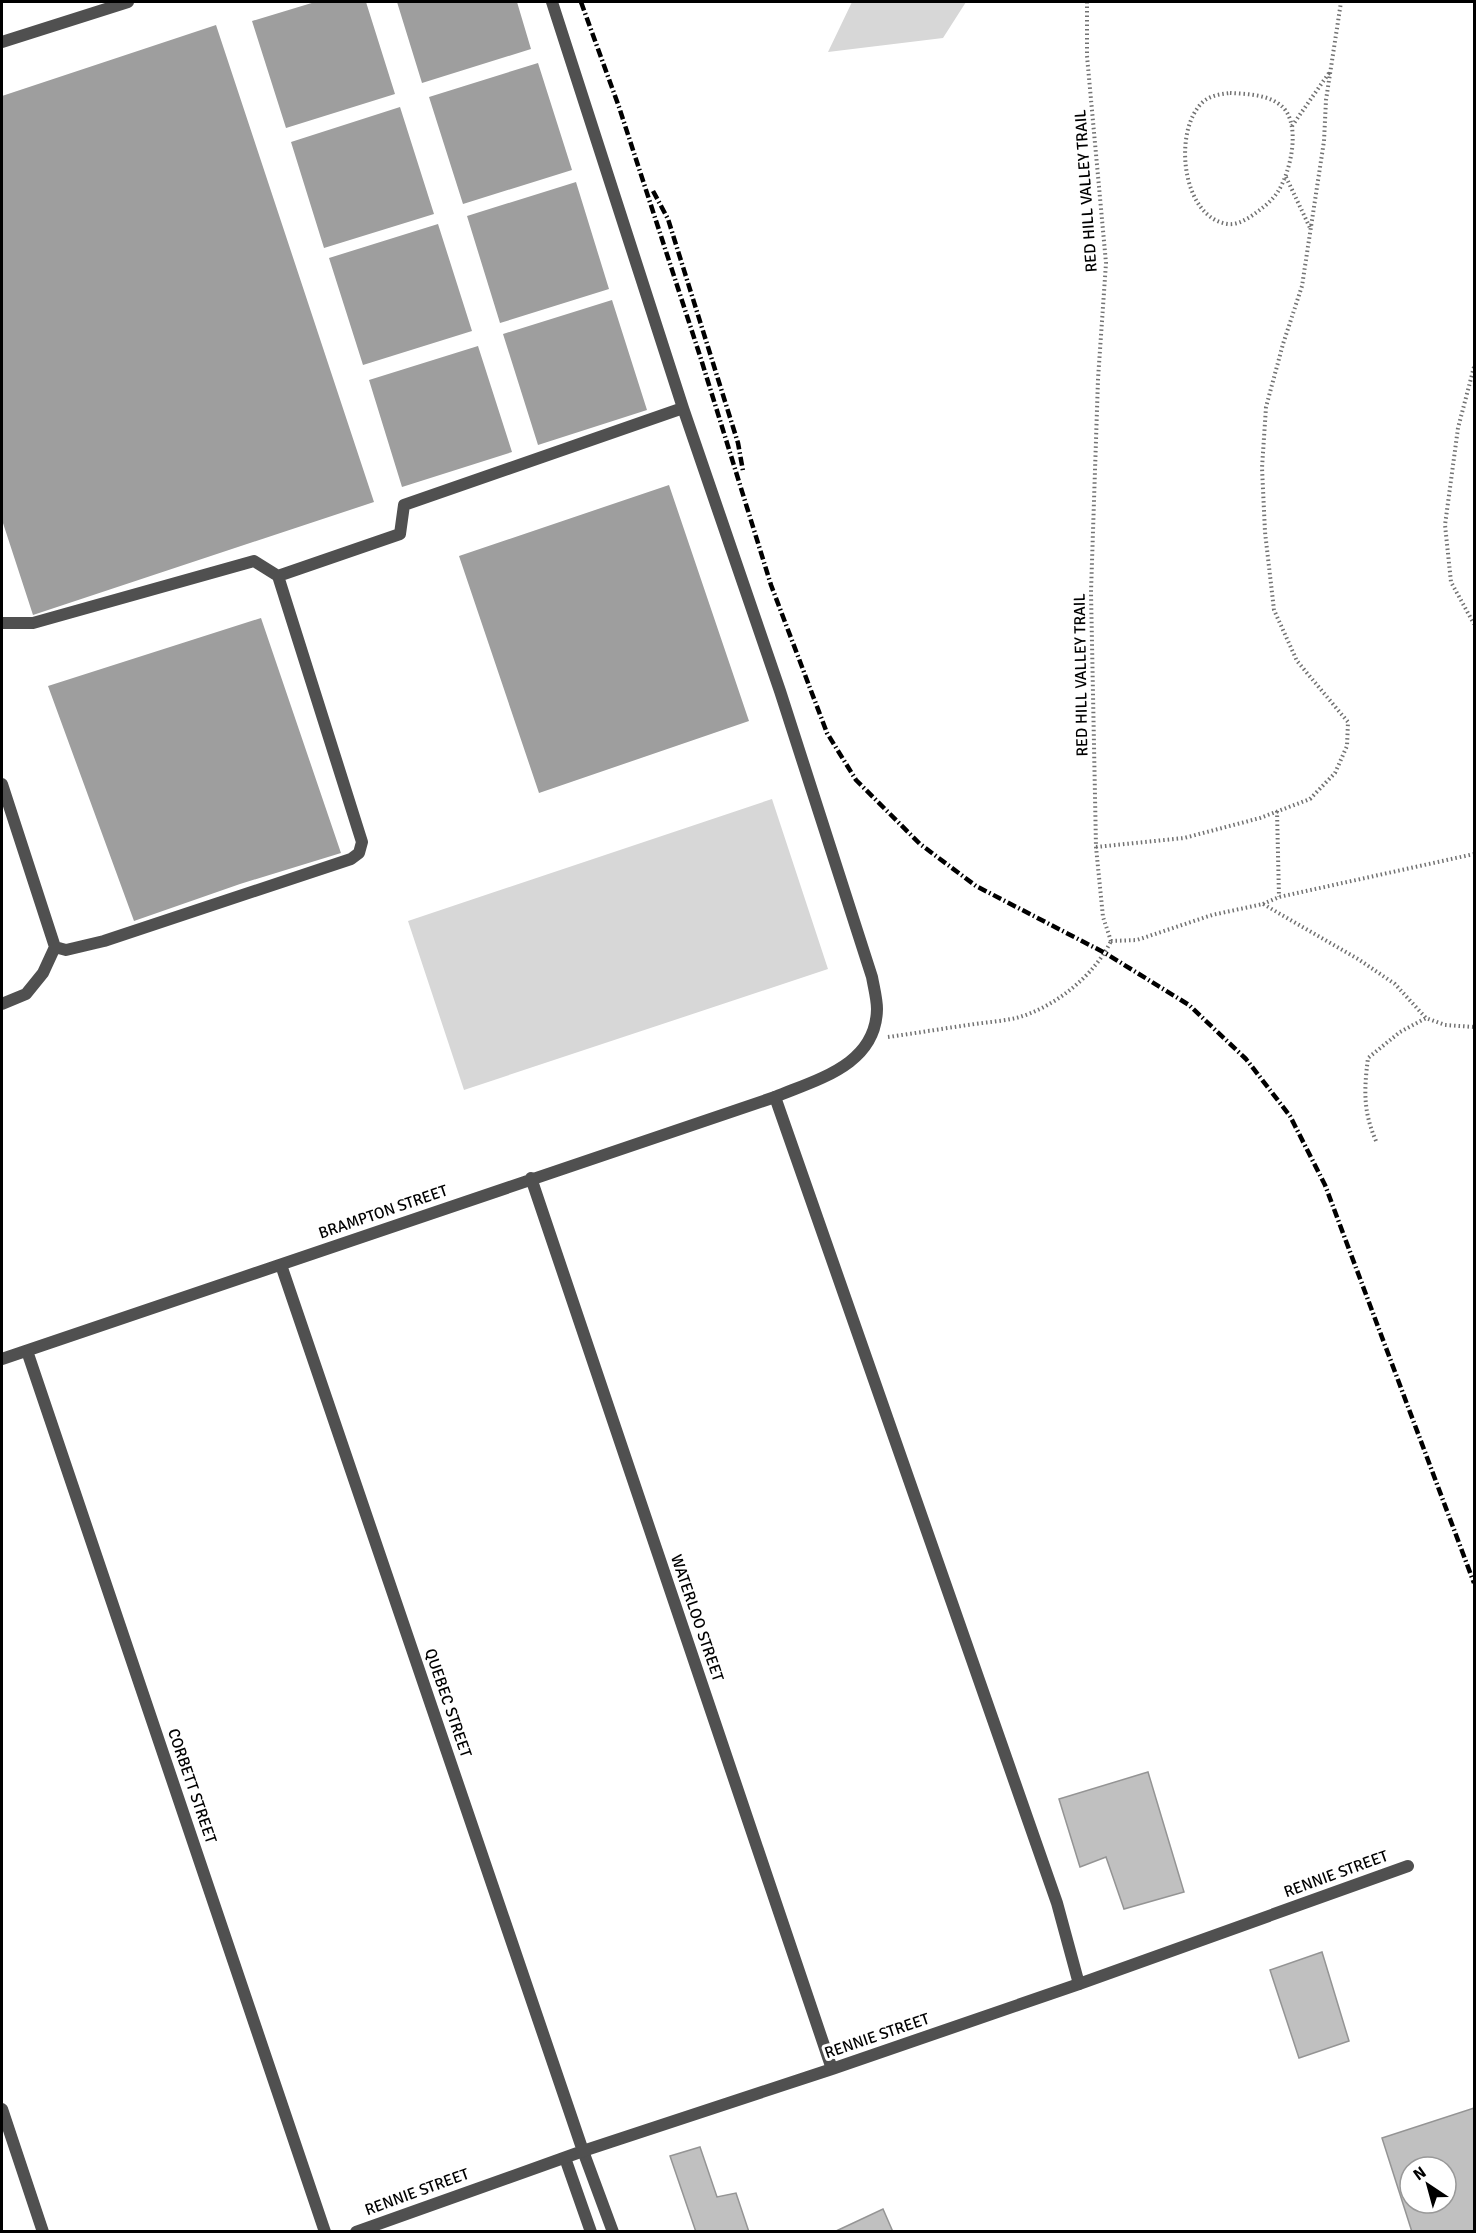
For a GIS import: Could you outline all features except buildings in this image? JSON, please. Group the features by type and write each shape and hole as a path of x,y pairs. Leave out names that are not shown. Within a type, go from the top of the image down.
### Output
{"street":[{"path":"2,42 128,2"},
{"path":"552,2 683,408 780,691 872,977 877,1007 875,1024 869,1040"},
{"path":"278,576 400,534 404,505 683,408"},
{"path":"2,622 33,623 254,561 278,576 361,838 360,850 351,859 104,942 66,950 55,947"},
{"path":"2,784 55,947 43,973 26,994 2,1004"},
{"name":"BRAMPTON STREET","path":"2,1359 775,1097 840,1070 860,1054 869,1040"},
{"path":"775,1097 1057,1903 1079,1984"},
{"name":"WATERLOO STREET","path":"531,1178 832,2069"},
{"name":"QUEBEC STREET","path":"281,1265 583,2151 613,2232"},
{"name":"CORBETT STREET","path":"27,1351 325,2232"},
{"name":"RENNIE STREET","path":"357,2232 583,2151 1079,1984 1408,1866"},
{"path":"2,2109 43,2232"},
{"path":"565,2158 591,2232"}],"path":[{"name":"RED HILL VALLEY TRAIL","path":"1087,2 1087,56 1106,263 1098,379 1091,592 1096,847 1103,917 1111,941"},
{"path":"1096,847 1184,838 1260,818 1310,799 1335,773 1347,746 1348,722 1297,661 1274,610 1265,532 1262,468 1266,407 1302,286 1324,141 1326,100 1341,2"},
{"path":"1292,127 1331,71"},
{"path":"1217,94 1241,94 1270,99 1281,105 1288,114 1293,140 1286,176 1277,193 1265,206 1243,221 1230,224 1218,221 1208,214 1188,183 1184,155 1196,111 1205,101 1217,94"},
{"path":"1286,176 1311,231"},
{"path":"1474,367 1458,428 1445,525 1451,582 1474,624"},
{"path":"1277,811 1279,897"},
{"path":"869,1040 1017,1018 1047,1004 1073,986 1091,971 1111,941 1137,940 1212,915 1263,904 1279,897 1474,854"},
{"path":"1263,904 1358,959 1395,984 1426,1018 1444,1024 1474,1027"},
{"path":"1376,1141 1364,1102 1368,1059 1400,1032 1426,1018"}],"shaded area":[{"path":"315,2 366,2 395,94 286,128 252,21"},
{"path":"397,2 517,2 531,49 422,83"},
{"path":"852,2 966,2 943,38 828,52"},
{"path":"216,25 374,502 33,615 2,520 2,96"},
{"path":"538,63 572,170 463,204 429,97"},
{"path":"400,107 434,214 324,248 291,142"},
{"path":"576,182 609,289 500,323 467,216"},
{"path":"438,224 472,331 363,365 329,258"},
{"path":"612,300 647,410 538,445 503,334"},
{"path":"478,346 512,452 402,487 369,380"},
{"path":"669,485 749,721 539,793 459,556"},
{"path":"261,618 341,853 240,884 134,921 48,686"},
{"path":"772,799 828,969 464,1090 408,921"}],"railway":[{"path":"581,2 619,107 771,585 827,733 856,780 920,844 976,886 1105,953 1189,1005 1246,1059 1290,1116 1325,1185 1474,1583"},
{"path":"653,191 668,219 738,443 743,471"}]}
